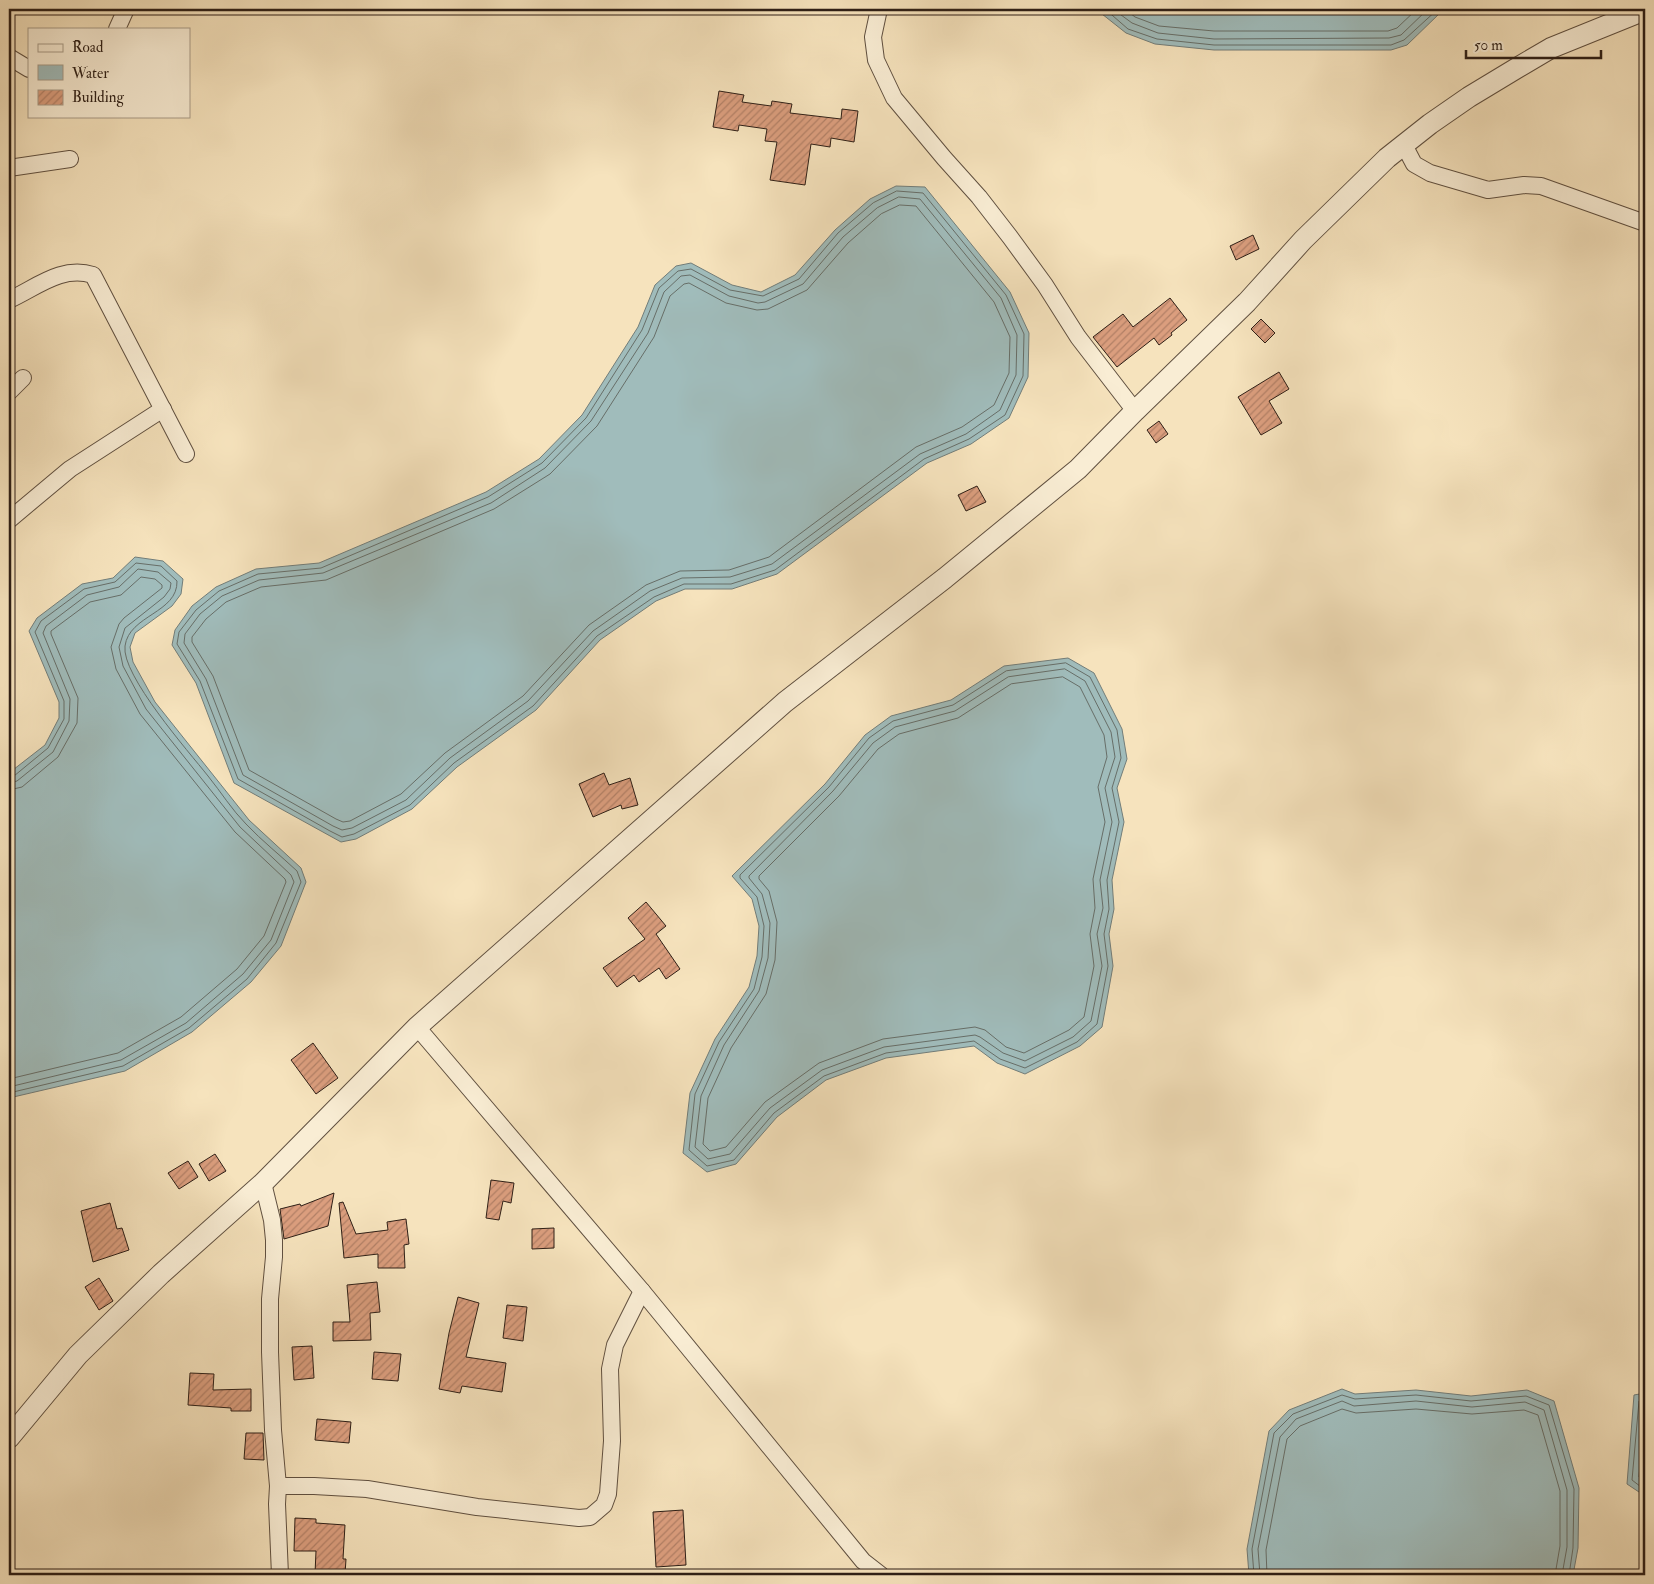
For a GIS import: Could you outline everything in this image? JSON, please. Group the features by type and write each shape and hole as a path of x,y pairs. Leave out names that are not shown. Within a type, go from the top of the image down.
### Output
{"street":[{"path":"117,28 126,9"},
{"path":"879,9 873,37 876,60 894,98 978,196 1010,237 1045,284 1078,338 1135,411"},
{"path":"9,1438 78,1355 155,1280 263,1183 417,1027 785,702 945,578 1078,469 1247,302 1303,240 1387,158 1430,124 1469,97 1551,48 1645,10"},
{"path":"10,59 28,68"},
{"path":"1404,145 1414,164 1430,173 1488,190 1524,185 1541,186 1645,223"},
{"path":"9,168 70,159"},
{"path":"9,300 51,278 84,272 93,275 186,454"},
{"path":"9,392 24,378"},
{"path":"9,520 70,469 163,409"},
{"path":"417,1027 642,1291 863,1561 881,1575"},
{"path":"263,1183 272,1220 274,1240 270,1299 270,1352 273,1430 278,1486 280,1575"},
{"path":"278,1486 367,1488 476,1507 579,1518 590,1517 604,1505 608,1494 612,1441 610,1369 614,1345 642,1291"}],"water":[{"path":"1099,9 1448,9 1440,13 1407,45 1391,50 1214,50 1155,44 1126,33 1102,14"},
{"path":"896,186 925,187 1010,292 1029,333 1028,377 1009,418 971,444 927,463 777,574 732,589 685,589 656,601 600,640 536,710 457,767 412,809 356,839 341,842 234,783 196,683 172,645 175,630 192,606 216,587 256,569 319,563 486,492 539,459 582,415 638,327 655,285 676,266 691,263 732,285 761,292 795,275 835,230 870,199"},
{"path":"135,557 163,561 183,579 181,594 172,606 135,633 130,647 133,662 155,702 249,820 301,868 306,882 281,946 251,982 192,1032 125,1071 9,1098 9,773 45,745 59,718 59,702 29,631 37,618 82,584 113,578"},
{"path":"1068,658 1094,673 1122,729 1127,759 1117,788 1124,822 1112,880 1114,909 1109,934 1113,966 1102,1027 1080,1046 1025,1074 997,1063 974,1046 886,1058 826,1080 777,1117 736,1164 707,1172 683,1153 690,1093 715,1039 749,987 757,956 759,926 752,899 732,876 825,784 865,735 891,716 951,700 1004,666"},
{"path":"1342,1389 1355,1394 1416,1390 1471,1396 1527,1390 1554,1401 1579,1488 1578,1548 1573,1575 1249,1575 1247,1549 1269,1431 1289,1410"},
{"path":"1645,1393 1645,1496 1627,1484 1634,1395"}],"building":[{"path":"719,91 744,95 742,102 771,106 772,101 792,104 790,113 841,119 842,109 858,111 854,142 831,138 830,147 811,144 805,185 770,180 777,142 765,141 767,129 739,125 738,131 713,127"},
{"path":"1253,235 1259,249 1236,260 1230,246"},
{"path":"1170,298 1187,320 1159,345 1154,338 1117,367 1093,337 1123,314 1133,327"},
{"path":"1261,319 1275,333 1265,343 1251,329"},
{"path":"1279,372 1289,389 1269,401 1282,423 1261,435 1238,397"},
{"path":"1159,421 1168,434 1156,443 1147,430"},
{"path":"977,486 986,502 966,511 958,495"},
{"path":"604,773 609,785 630,778 638,805 622,809 621,805 593,817 579,784"},
{"path":"646,902 666,926 656,934 680,969 666,979 659,968 639,982 634,975 617,987 603,968 645,939 628,918"},
{"path":"313,1043 338,1078 316,1094 291,1060"},
{"path":"215,1154 226,1171 209,1181 199,1164"},
{"path":"188,1161 198,1177 179,1189 168,1173"},
{"path":"491,1180 514,1183 511,1203 503,1201 499,1220 486,1218"},
{"path":"334,1193 328,1226 284,1239 280,1209 300,1204 301,1206"},
{"path":"343,1202 356,1234 388,1230 387,1222 406,1219 409,1244 404,1245 405,1268 378,1268 378,1254 344,1258 339,1203"},
{"path":"110,1203 117,1229 122,1228 129,1250 93,1262 81,1211"},
{"path":"554,1228 554,1248 532,1249 532,1229"},
{"path":"99,1278 113,1301 99,1310 85,1287"},
{"path":"377,1282 380,1312 370,1313 371,1340 333,1341 333,1322 350,1322 347,1285"},
{"path":"458,1297 479,1303 466,1357 506,1363 502,1392 462,1386 460,1393 439,1389 449,1333"},
{"path":"507,1305 527,1307 523,1341 503,1338"},
{"path":"312,1346 314,1378 294,1380 292,1347"},
{"path":"374,1352 401,1354 398,1381 372,1379"},
{"path":"190,1373 214,1374 213,1390 251,1389 251,1411 231,1411 231,1408 188,1405"},
{"path":"317,1419 351,1422 349,1443 315,1440"},
{"path":"246,1433 263,1433 264,1460 244,1459"},
{"path":"683,1510 686,1565 656,1567 653,1512"},
{"path":"295,1518 316,1519 316,1523 345,1525 343,1559 346,1559 345,1574 315,1574 316,1551 294,1551"}]}
